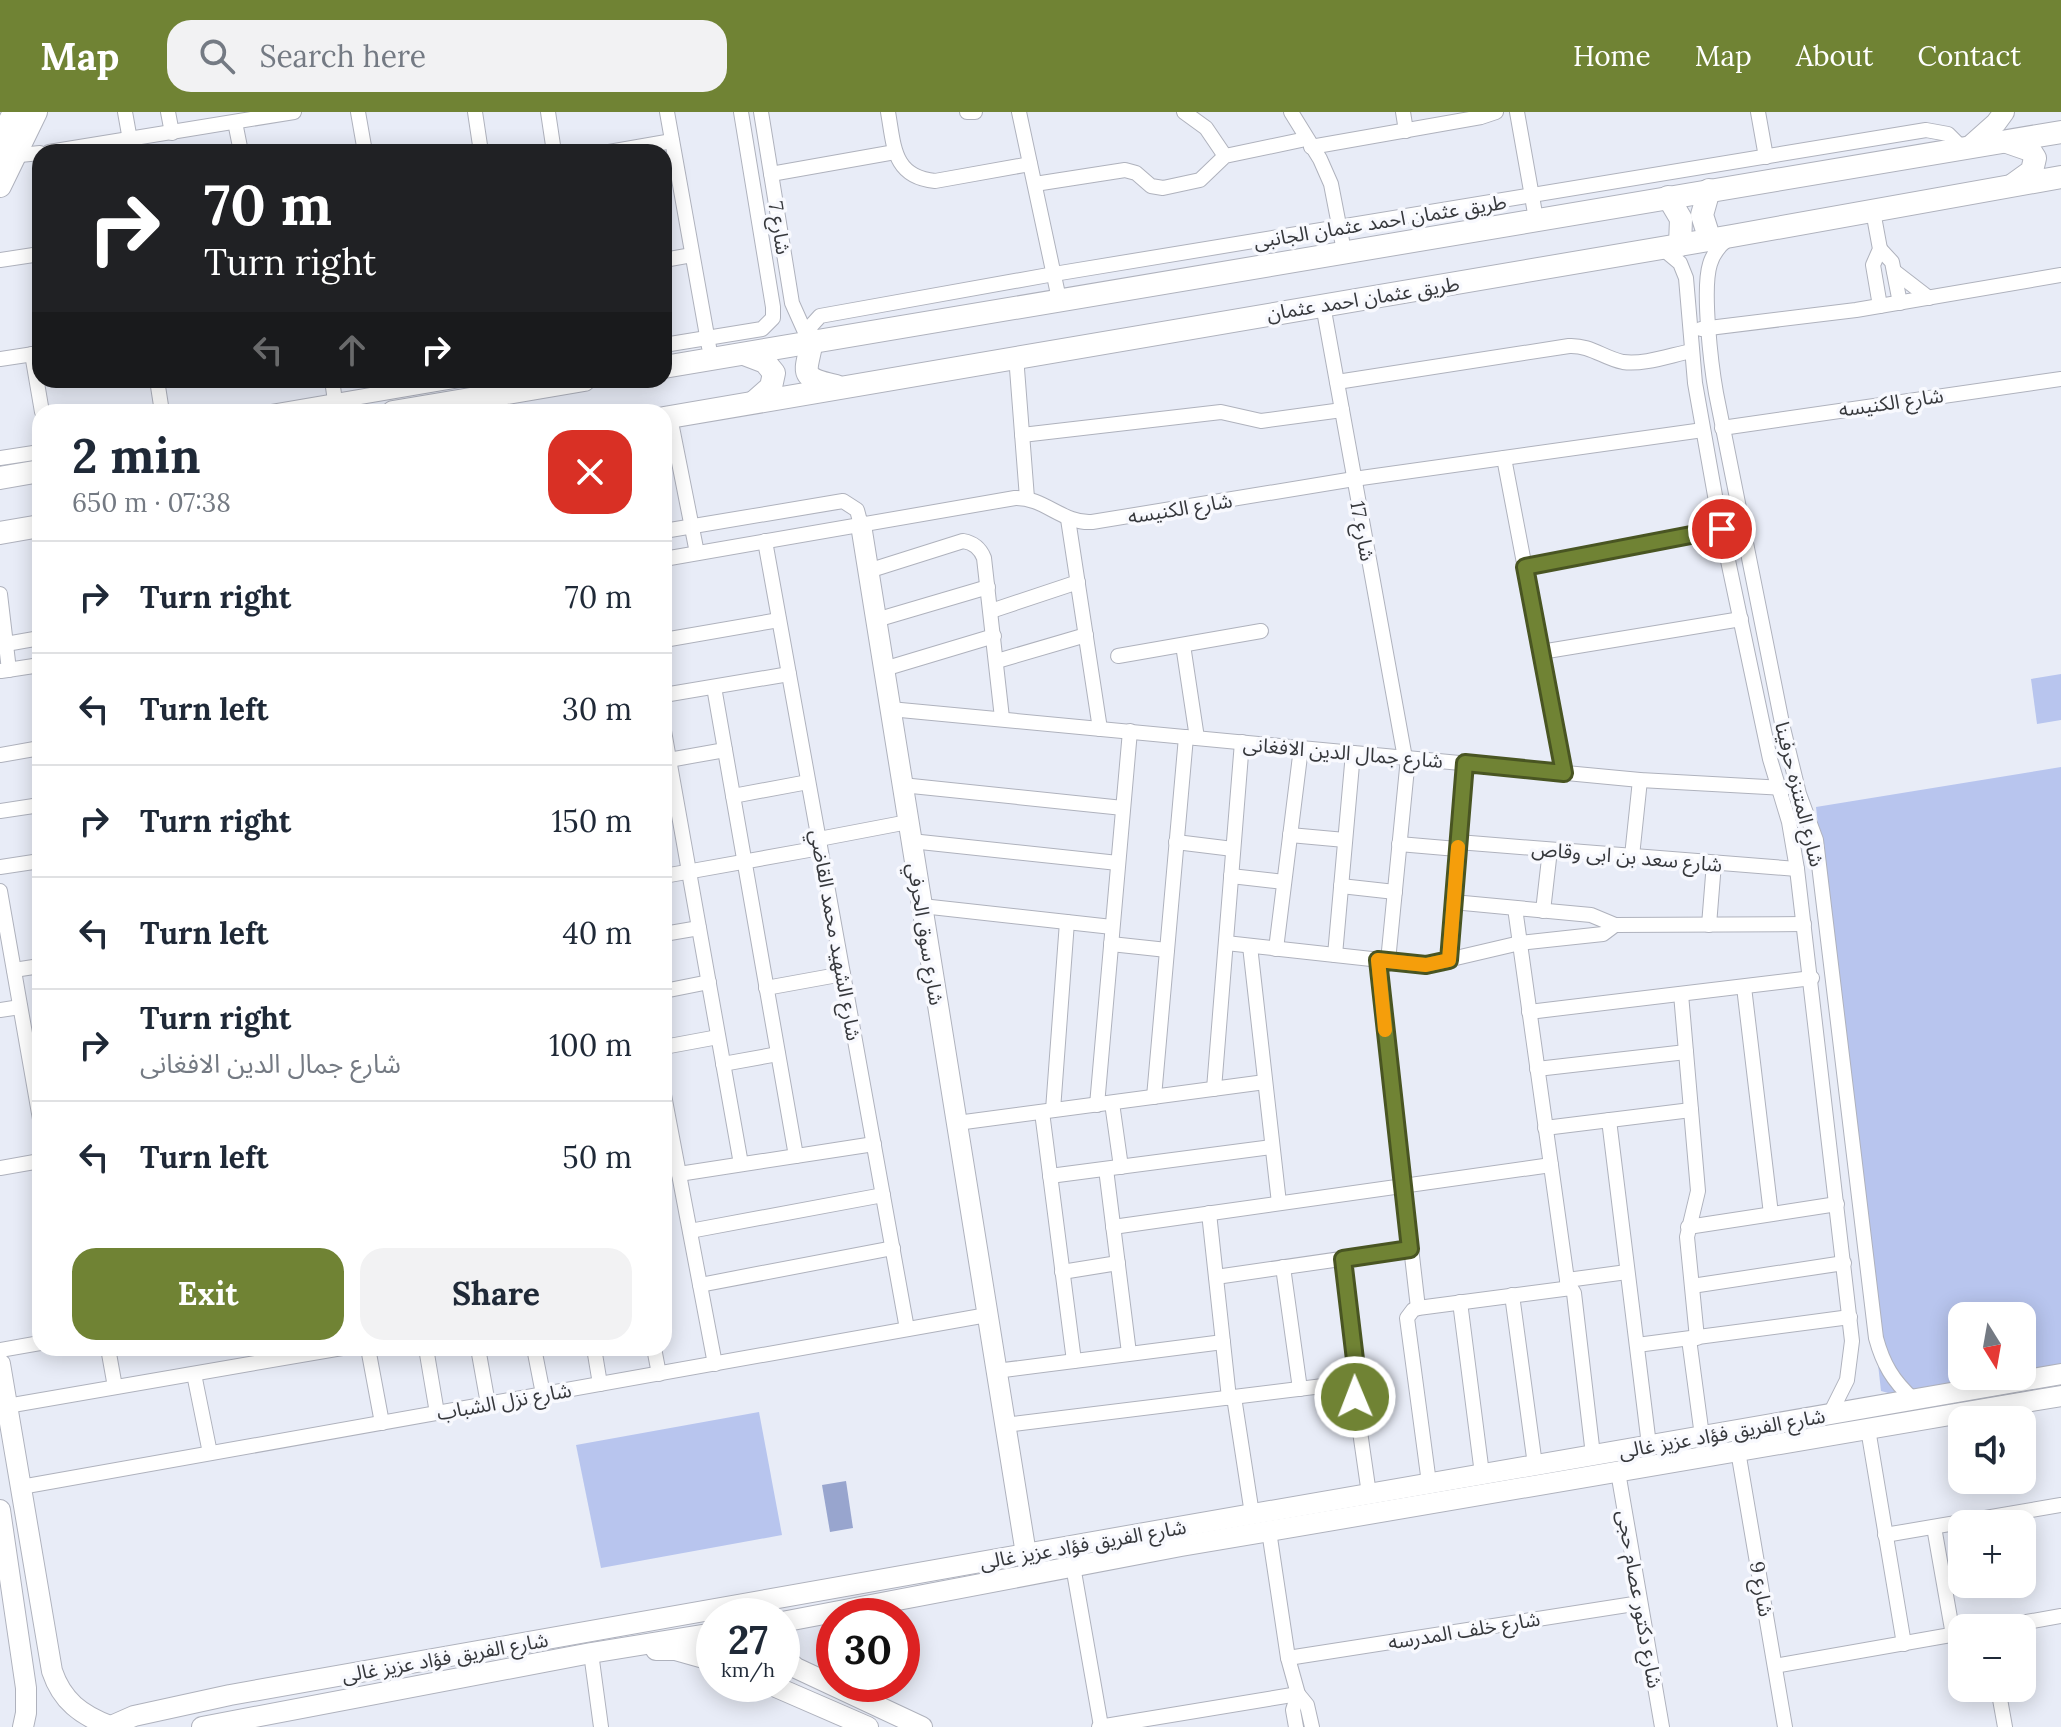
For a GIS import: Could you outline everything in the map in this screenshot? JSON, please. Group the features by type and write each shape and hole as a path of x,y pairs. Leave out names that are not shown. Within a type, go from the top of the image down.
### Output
{"main road":[{"path":"0,186 14,112"},
{"path":"5,152 36,112"},
{"path":"742,353 2061,132"},
{"path":"2005,142 2030,150 2035,163 2032,171 2010,187"},
{"name":"طريق عثمان احمد عثمان","path":"672,416 2057,179"},
{"path":"1709,190 1702,215 1706,232 1721,238"},
{"path":"1668,197 1681,219 1671,246"},
{"path":"811,340 807,372 819,382 841,386"},
{"path":"672,364 709,348 742,353 765,362 774,373 771,387 754,402"},
{"path":"424,404 486,388"},
{"path":"0,478 32,472"},
{"path":"0,533 32,527"}],"street":[{"path":"125,112 123,144 289,112"},
{"path":"168,112 172,133"},
{"path":"358,112 364,144"},
{"path":"475,112 480,144"},
{"path":"548,112 553,144"},
{"path":"667,112 709,348 672,346"},
{"name":"شارع 7","path":"709,348 767,326 774,313 741,112"},
{"name":"شارع 7","path":"761,112 792,303 811,340"},
{"path":"888,112 895,152 906,170 924,180 935,181 1030,164"},
{"path":"967,112 975,112"},
{"path":"1019,112 1059,299"},
{"path":"1184,112 1206,128 1225,156"},
{"path":"1291,112 1331,184 1344,251"},
{"path":"1403,112 1406,131"},
{"path":"1035,184 1125,170 1136,173 1151,186 1163,188 1203,178 1225,156 1406,131 1496,112"},
{"path":"1517,112 1536,219"},
{"path":"1758,112 1766,157"},
{"path":"1965,148 1996,123 2004,112"},
{"path":"235,122 239,144"},
{"name":"طريق عثمان احمد عثمان الجانبى","path":"811,340 810,327 820,316 1054,274 1933,130 1948,134 1965,148"},
{"path":"655,144 672,141"},
{"path":"5,152 32,153"},
{"path":"771,174 895,152"},
{"path":"1873,211 1880,249 1873,261 1880,306"},
{"name":"شارع المتنزه حرفينا","path":"1721,238 1709,266 1711,362 1769,667 1797,788 1812,826 1818,855 1880,1352 1892,1378 1913,1399"},
{"name":"شارع المتنزه حرفينا","path":"1671,246 1684,270 1703,430 1741,619 1789,822 1812,978 1852,1341 1851,1367 1843,1392 1830,1414"},
{"path":"1880,249 1890,257 1900,303"},
{"path":"0,260 32,255"},
{"path":"672,259 692,255"},
{"path":"1894,271 1929,298"},
{"path":"1692,330 1856,310 2061,275"},
{"path":"1856,310 1875,276"},
{"name":"شارع 17","path":"1323,305 1406,758 1395,892 1383,960 1403,1186 1418,1308"},
{"path":"1337,382 1569,346 1588,347 1613,359 1631,362 1692,351"},
{"path":"0,359 32,355"},
{"path":"672,558 1027,498 1016,356"},
{"name":"شارع الكنيسه","path":"1722,428 2061,379"},
{"path":"333,388 335,401"},
{"path":"318,404 412,388"},
{"path":"1022,435 1221,412 1261,421 1342,410"},
{"name":"شارع الكنيسه","path":"1027,498 1068,519 1092,522 1354,479 1703,430"},
{"path":"672,440 697,553"},
{"path":"0,458 32,453"},
{"path":"1504,458 1564,773"},
{"path":"672,530 843,501 857,510 861,525"},
{"path":"1525,567 1721,523 1755,512"},
{"path":"1068,519 1100,729"},
{"name":"شارع سوق الحرفي","path":"861,525 1026,1554"},
{"name":"شارع الشهيد محمد القاضي","path":"765,541 907,1329"},
{"path":"868,571 963,541 982,551 1002,718"},
{"path":"991,611 1078,582"},
{"path":"876,620 988,587"},
{"path":"0,594 6,644 5,670 32,666"},
{"path":"1541,652 1741,619"},
{"path":"672,639 779,620"},
{"path":"1118,656 1261,631"},
{"path":"997,661 1086,635"},
{"path":"884,669 994,636"},
{"path":"6,644 32,639"},
{"path":"1154,1097 1176,842 1191,737 1183,645"},
{"path":"672,694 789,674"},
{"path":"714,687 796,1156"},
{"name":"شارع جمال الدين الافغانى","path":"890,709 1640,780 1797,788"},
{"path":"1129,1353 1113,1227 1113,1168 1104,1104 1112,927 1130,731"},
{"path":"1214,1089 1242,742"},
{"path":"1276,949 1301,748"},
{"path":"0,755 32,749"},
{"path":"672,759 725,750"},
{"path":"1335,955 1353,753"},
{"path":"1449,960 1465,763"},
{"path":"1632,856 1640,780"},
{"path":"733,796 808,782"},
{"path":"902,785 1123,808"},
{"path":"0,811 32,806"},
{"path":"672,812 689,872 741,1164"},
{"path":"672,875 744,862 819,843 910,832 1118,863"},
{"path":"1290,835 1345,840"},
{"path":"1176,842 1233,849"},
{"name":"شارع سعد بن ابى وقاص","path":"1399,844 1550,850 1797,869"},
{"path":"1543,911 1550,850"},
{"path":"0,867 32,862"},
{"path":"1709,925 1714,863"},
{"path":"1231,876 1284,882"},
{"path":"1341,886 1395,892"},
{"path":"0,891 20,1007 32,1050"},
{"path":"1453,902 1599,917 1615,925 1804,924"},
{"path":"922,906 1112,927"},
{"path":"1515,908 1567,1284 1574,1293 1593,1455"},
{"path":"1067,922 1048,1111 1050,1176 1074,1361"},
{"path":"1226,943 1426,965 1520,943 1603,934 1615,925"},
{"path":"672,933 699,928"},
{"path":"1111,944 1167,950"},
{"path":"1250,946 1279,1203"},
{"path":"14,970 32,967"},
{"path":"766,988 843,974"},
{"path":"1529,1012 1812,978"},
{"path":"672,989 709,982"},
{"path":"1744,987 1771,1214"},
{"path":"1681,994 1698,1191 1688,1227 1693,1339 1702,1436"},
{"path":"0,1010 20,1007"},
{"path":"672,1046 718,1037"},
{"path":"1537,1069 1686,1052"},
{"path":"723,1064 778,1054"},
{"path":"957,1123 1265,1082"},
{"path":"1545,1128 1691,1110"},
{"path":"1609,1120 1649,1445"},
{"path":"679,1174 874,1144"},
{"path":"1050,1176 1272,1147"},
{"path":"672,1158 679,1174 715,1364"},
{"path":"0,1168 32,1162"},
{"path":"1113,1227 1551,1165"},
{"path":"690,1231 883,1195"},
{"path":"1688,1227 1771,1214 1838,1210 1861,1215"},
{"path":"1209,1213 1223,1342 1252,1514"},
{"path":"700,1285 893,1248"},
{"path":"1216,1277 1410,1249"},
{"path":"1343,1259 1369,1494"},
{"path":"1062,1272 1118,1263"},
{"path":"1692,1286 1844,1263"},
{"path":"1283,1267 1300,1389"},
{"path":"1429,1483 1407,1318 1409,1313 1418,1308 1512,1295 1627,1272"},
{"path":"1512,1295 1535,1465"},
{"path":"1460,1302 1493,1479"},
{"name":"شارع نزل الشباب","path":"21,1487 987,1315"},
{"path":"1637,1345 1850,1317"},
{"path":"996,1371 1223,1342"},
{"path":"0,1350 32,1344"},
{"path":"109,1356 115,1387"},
{"path":"7,1406 194,1374 267,1356"},
{"path":"369,1356 382,1423"},
{"path":"427,1356 437,1413"},
{"path":"479,1356 488,1404"},
{"path":"536,1356 543,1394"},
{"path":"595,1356 600,1384"},
{"path":"656,1356 659,1374"},
{"path":"0,1364 56,1683 71,1705 109,1727"},
{"path":"194,1374 210,1453"},
{"name":"شارع الفريق فؤاد عزيز غالى","path":"2036,1378 2061,1374"},
{"path":"1005,1425 1355,1382"},
{"name":"شارع الفريق فؤاد عزيز غالى","path":"1179,1536 1269,1531 1493,1479 1535,1465 1967,1390"},
{"path":"2017,1390 2019,1403"},
{"name":"شارع الفريق فؤاد عزيز غالى","path":"909,1598 1140,1554 1179,1536 1252,1514 1429,1483 1618,1472 2061,1396"},
{"path":"1868,1429 1904,1644"},
{"name":"شارع 9","path":"1738,1451 1785,1727"},
{"name":"شارع دكتور عصام حجى","path":"1618,1472 1662,1727"},
{"path":"1885,1535 2061,1505"},
{"path":"0,1510 26,1688 23,1727"},
{"path":"1934,1527 1954,1614"},
{"path":"3,1533 27,1529"},
{"path":"1269,1531 1288,1658 1298,1694 1307,1705 1312,1727"},
{"name":"شارع الفريق فؤاد عزيز غالى","path":"109,1727 134,1716 230,1695 1026,1554 1140,1554"},
{"path":"1073,1566 1100,1727 1298,1694"},
{"path":"911,1575 909,1587 916,1596"},
{"path":"872,1582 880,1592 876,1598"},
{"name":"شارع خلف المدرسه","path":"1288,1658 1640,1603"},
{"path":"2036,1620 2061,1616"},
{"name":"شارع الفريق فؤاد عزيز غالى","path":"202,1727 308,1705 696,1636"},
{"path":"1775,1666 1948,1636"},
{"path":"620,1648 675,1650 696,1656"},
{"path":"591,1653 601,1727"},
{"path":"308,1681 302,1692 308,1705"},
{"path":"1296,1727 1293,1710 1298,1694"},
{"path":"230,1695 238,1707 233,1720"},
{"path":"800,1697 868,1727"},
{"path":"823,1707 826,1702"},
{"path":"867,1702 922,1727"},
{"path":"2001,1702 2005,1727"}],"shaded area":[{"path":"2061,674 2061,720 2037,724 2031,679"},
{"path":"2061,767 2061,1366 2036,1370 2036,1302 1948,1302 1948,1385 1892,1394 1881,1391 1816,807"},
{"path":"759,1412 782,1535 601,1568 576,1445"},
{"path":"846,1481 853,1528 830,1532 822,1485"}],"slow traffic":[{"path":"1385,1030 1378,960 1426,965 1449,960 1458,847"}],"route":[{"path":"1355,1397 1356,1368 1343,1259 1410,1249 1378,960 1426,965 1449,960 1465,763 1564,773 1525,567 1722,529"}]}
